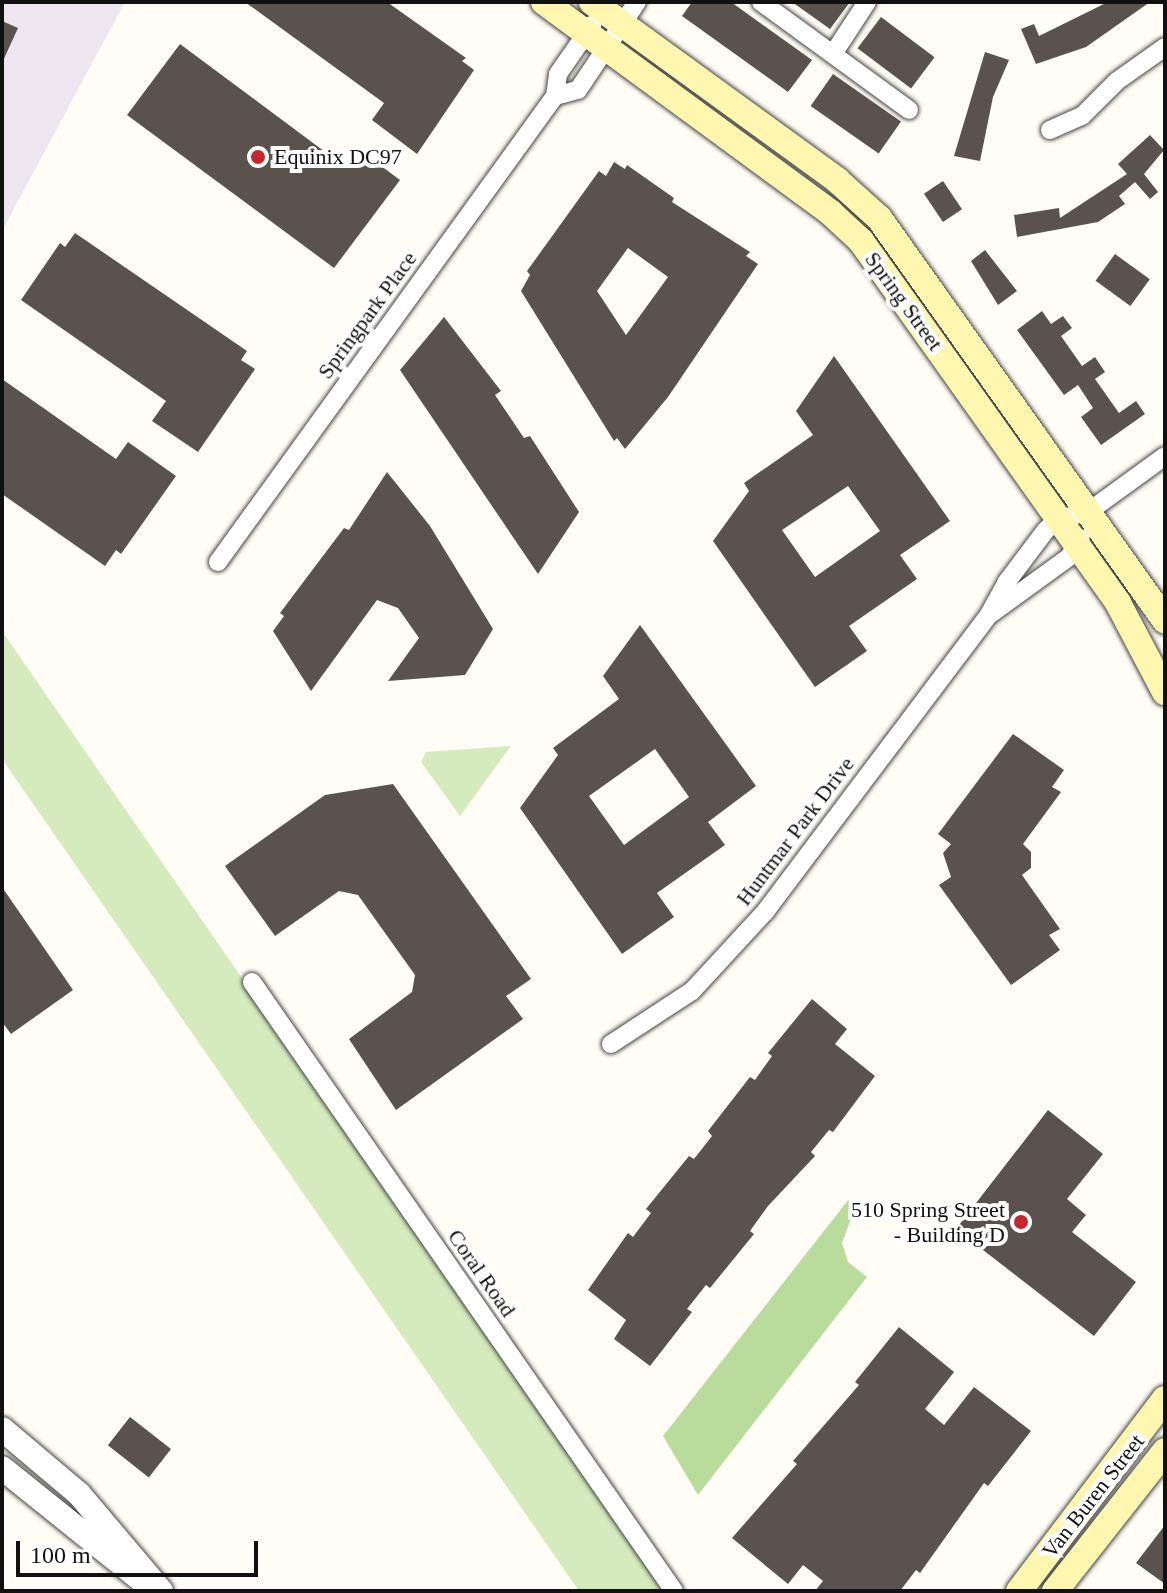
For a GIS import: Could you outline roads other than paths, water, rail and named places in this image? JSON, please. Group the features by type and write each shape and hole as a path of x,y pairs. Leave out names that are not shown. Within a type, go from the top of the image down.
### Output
{"main road":[{"name":"Spring Street","path":"544,2 846,226 1142,640 1165,692"},
{"name":"Spring Street","path":"606,9 838,181 879,218 1165,621"},
{"name":"Van Buren Street","path":"1019,1591 1165,1399"},
{"name":"Van Buren Street","path":"1055,1591 1165,1451"}],"street":[{"name":"Springpark Place","path":"218,562 555,96 558,74 595,41 606,9 637,2"},
{"path":"761,2 909,110"},
{"path":"833,54 867,2"},
{"path":"1050,130 1082,116 1117,81 1165,47"},
{"path":"1058,519 1088,512 1165,456"},
{"path":"1079,548 1088,512"},
{"name":"Huntmar Park Drive","path":"611,1044 692,991 719,966 765,912 988,616 1006,583 1058,519"},
{"name":"Huntmar Park Drive","path":"988,616 1079,548"},
{"name":"Coral Road","path":"252,982 674,1591"},
{"path":"2,1429 79,1494 159,1591"},
{"path":"2,1468 132,1576 159,1591"}],"place":[{"name":"Equinix DC97","path":"258,157"},
{"name":"510 Spring Street - Building D","path":"1021,1222"}]}
